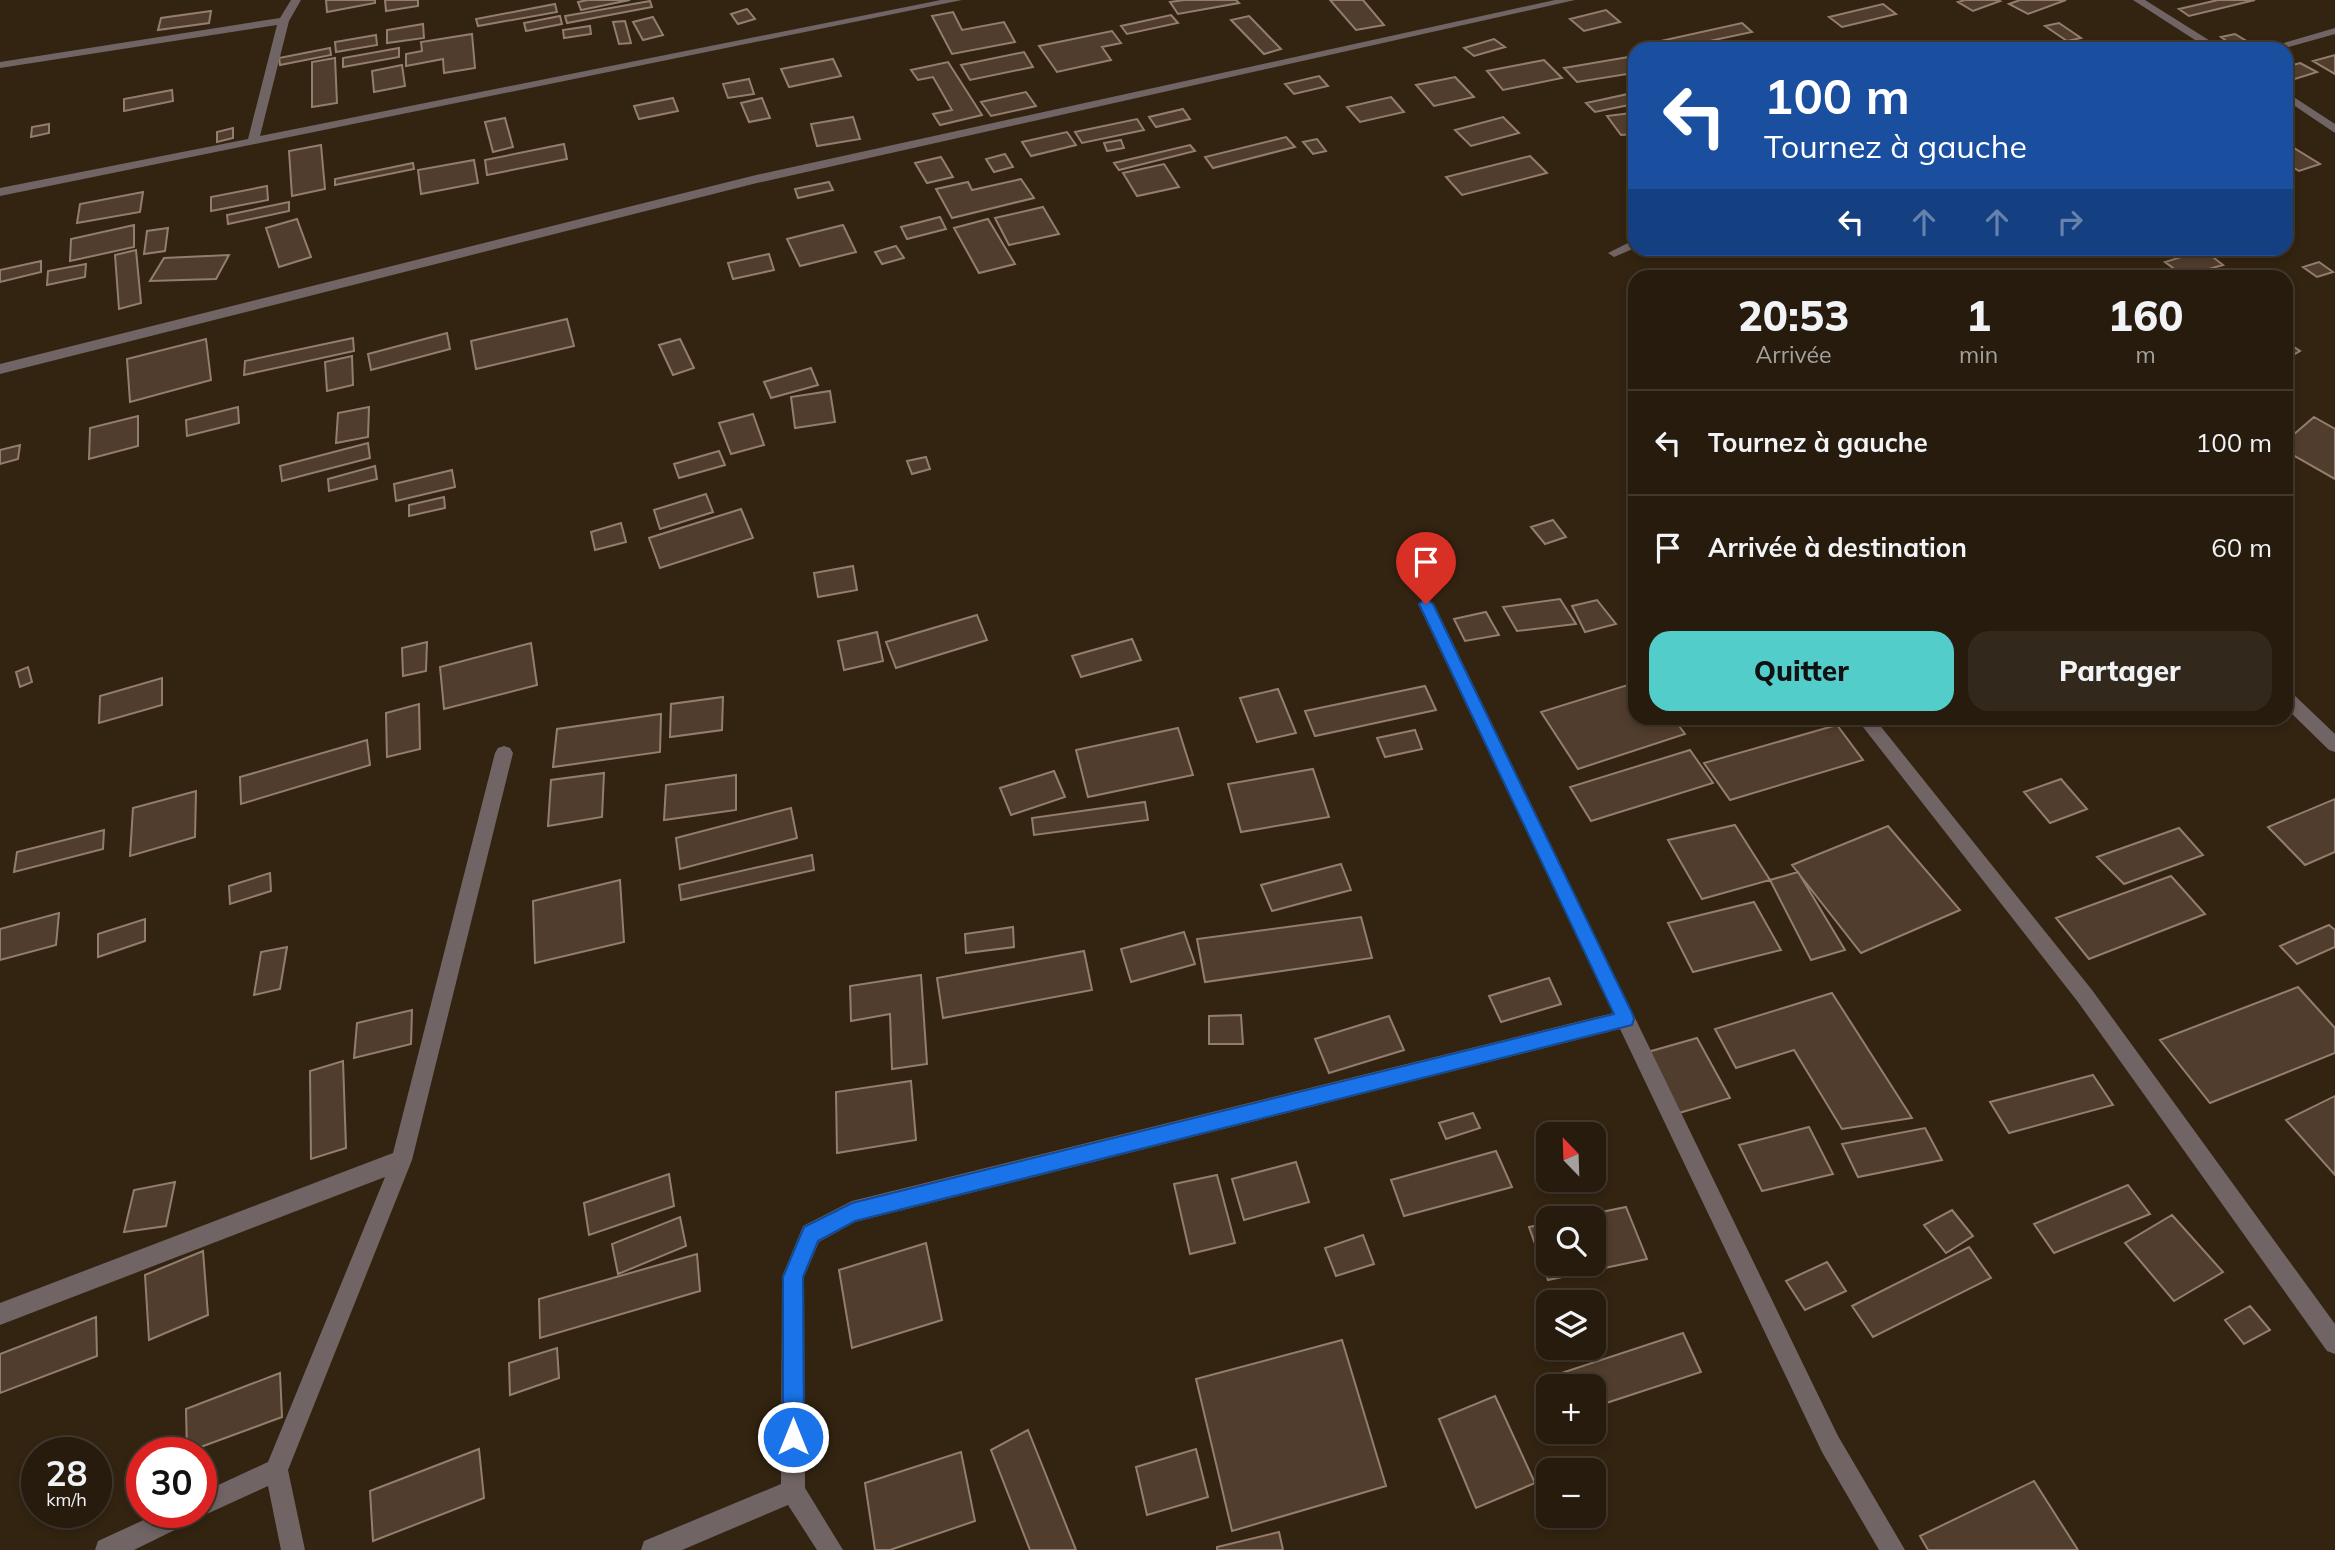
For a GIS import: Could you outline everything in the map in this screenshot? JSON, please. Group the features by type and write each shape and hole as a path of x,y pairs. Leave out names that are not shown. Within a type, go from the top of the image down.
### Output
{"street":[{"path":"253,141 284,21 296,0"},
{"path":"0,192 957,0"},
{"path":"0,369 756,179 1570,0"},
{"path":"2138,0 2206,42"},
{"path":"0,65 284,21"},
{"path":"2293,42 2335,31"},
{"path":"2293,100 2335,130"},
{"path":"1614,253 1628,247"},
{"path":"1426,604 1830,1444 1893,1550"},
{"path":"2293,705 2335,745"},
{"path":"1871,725 2085,996 2335,1343"},
{"path":"293,1550 276,1470 402,1160 504,753"},
{"path":"831,1550 793,1491 793,1277 811,1234 852,1212 1625,1019"},
{"path":"0,1314 402,1160"},
{"path":"217,1498 276,1470"},
{"path":"653,1550 793,1491"},
{"path":"107,1550 153,1528"}],"building":[{"path":"326,0 375,0 375,3 327,12"},
{"path":"385,0 418,0 418,6 386,11"},
{"path":"630,0 581,10 578,2"},
{"path":"1236,0 1239,3 1178,14 1170,2"},
{"path":"1330,0 1363,0 1384,25 1356,30"},
{"path":"2020,0 2066,0 2028,14 2009,4"},
{"path":"2218,0 2255,0 2189,16 2179,9"},
{"path":"650,1 652,7 567,23 565,16"},
{"path":"2000,1 1973,11 1958,2"},
{"path":"555,4 557,12 478,26 476,19"},
{"path":"1883,4 1896,14 1842,27 1829,17"},
{"path":"747,9 755,19 738,24 731,14"},
{"path":"1606,10 1620,22 1584,31 1570,19"},
{"path":"211,11 209,23 158,30 161,18"},
{"path":"953,12 962,30 1004,22 1015,42 952,54 932,16"},
{"path":"1171,15 1178,23 1127,34 1121,26"},
{"path":"560,16 562,24 526,31 524,23"},
{"path":"1249,16 1281,49 1264,54 1231,20"},
{"path":"653,17 663,35 643,40 633,22"},
{"path":"625,21 631,43 619,44 613,22"},
{"path":"1742,23 1752,32 1705,42 1656,42"},
{"path":"2059,23 2081,38 2067,41 2045,26"},
{"path":"423,24 424,38 387,43 387,30"},
{"path":"590,26 591,34 564,38 563,30"},
{"path":"1112,31 1121,43 1102,47 1111,60 1057,72 1039,46"},
{"path":"472,34 475,68 444,73 443,59 406,66 406,54 422,51 421,42"},
{"path":"2235,34 2248,42 2228,42 2221,37"},
{"path":"376,35 377,45 336,52 335,42"},
{"path":"1494,39 1505,47 1474,56 1464,48"},
{"path":"330,48 331,55 280,65 279,58"},
{"path":"399,48 399,57 343,67 343,58"},
{"path":"1024,52 1033,67 970,80 961,65"},
{"path":"2335,55 2335,74 2313,61"},
{"path":"1628,57 1628,74 1577,82 1564,68"},
{"path":"335,58 337,103 312,107 312,62"},
{"path":"833,59 841,76 789,87 781,69"},
{"path":"1544,60 1562,78 1503,90 1487,71"},
{"path":"948,62 982,115 940,125 933,114 952,110 933,77 918,80 911,70"},
{"path":"2300,63 2317,72 2295,79 2293,65"},
{"path":"402,65 405,86 374,92 372,71"},
{"path":"1319,76 1328,86 1294,94 1285,84"},
{"path":"1455,77 1474,97 1434,106 1416,85"},
{"path":"749,79 754,94 728,98 723,84"},
{"path":"172,90 173,101 124,111 124,99"},
{"path":"1026,92 1036,106 991,116 981,102"},
{"path":"1628,94 1628,105 1595,112 1586,103"},
{"path":"1391,97 1404,112 1360,122 1347,107"},
{"path":"673,98 678,111 639,119 634,106"},
{"path":"762,98 770,118 749,122 741,103"},
{"path":"1183,109 1190,119 1156,127 1149,117"},
{"path":"1628,113 1628,134 1621,135 1607,116"},
{"path":"853,117 860,139 817,146 811,124"},
{"path":"1503,117 1519,133 1471,146 1455,130"},
{"path":"505,118 513,147 493,152 485,122"},
{"path":"1137,119 1144,130 1082,143 1075,132"},
{"path":"49,124 49,133 31,137 32,127"},
{"path":"233,128 233,138 217,142 217,132"},
{"path":"1067,132 1076,145 1031,156 1022,142"},
{"path":"1286,137 1295,147 1213,168 1205,157"},
{"path":"1317,139 1326,151 1313,154 1303,142"},
{"path":"1121,140 1124,148 1107,151 1104,143"},
{"path":"564,144 567,159 487,175 485,160"},
{"path":"321,145 325,189 292,196 289,151"},
{"path":"1190,145 1195,151 1119,170 1114,163"},
{"path":"2293,147 2320,164 2299,171 2293,167"},
{"path":"1005,154 1013,167 994,172 986,159"},
{"path":"1530,156 1547,173 1462,195 1446,177"},
{"path":"941,157 953,177 927,183 915,163"},
{"path":"474,160 478,183 421,194 418,170"},
{"path":"413,163 414,169 335,185 335,179"},
{"path":"1164,164 1179,187 1137,196 1123,173"},
{"path":"1021,179 1034,198 952,218 936,189 968,182 972,190"},
{"path":"829,182 833,190 798,198 795,189"},
{"path":"267,186 268,200 211,211 211,197"},
{"path":"143,192 140,212 77,223 80,204"},
{"path":"289,202 289,211 228,224 227,215"},
{"path":"1043,207 1059,234 1009,245 995,218"},
{"path":"940,217 946,229 907,239 901,227"},
{"path":"297,219 311,257 279,267 266,228"},
{"path":"988,219 1015,264 979,273 954,228"},
{"path":"134,225 134,247 70,261 71,239"},
{"path":"843,225 856,252 800,266 787,239"},
{"path":"168,228 165,251 144,254 147,231"},
{"path":"896,246 904,258 882,264 875,252"},
{"path":"136,250 141,303 119,309 115,255"},
{"path":"769,254 774,270 733,279 728,263"},
{"path":"229,255 216,279 150,281 164,258"},
{"path":"2184,256 2212,256 2223,265 2205,270 2176,270 2165,262"},
{"path":"41,261 41,272 0,282 0,270"},
{"path":"2319,262 2333,272 2317,277 2303,267"},
{"path":"86,264 85,277 47,285 48,271"},
{"path":"567,319 574,346 476,369 471,341"},
{"path":"447,333 450,349 371,370 368,354"},
{"path":"353,338 354,351 244,375 245,361"},
{"path":"206,339 211,380 130,402 127,359"},
{"path":"680,339 694,368 673,375 659,345"},
{"path":"352,356 353,385 327,391 325,362"},
{"path":"811,368 818,385 771,398 764,382"},
{"path":"830,391 835,422 795,428 791,397"},
{"path":"238,407 239,423 187,436 186,420"},
{"path":"369,407 368,437 336,443 338,413"},
{"path":"753,414 764,445 731,454 719,423"},
{"path":"138,416 138,446 89,459 90,428"},
{"path":"2314,417 2335,429 2335,479 2293,455 2293,435"},
{"path":"368,443 370,458 282,481 280,466"},
{"path":"20,445 18,459 0,464 0,450"},
{"path":"719,451 725,465 679,478 674,464"},
{"path":"926,457 930,469 912,474 907,461"},
{"path":"375,466 377,479 329,491 328,479"},
{"path":"452,470 455,487 396,501 394,484"},
{"path":"706,494 713,512 660,529 654,510"},
{"path":"444,497 445,508 409,516 409,505"},
{"path":"741,509 753,538 660,568 649,538"},
{"path":"1553,520 1566,537 1545,544 1531,527"},
{"path":"621,523 626,542 595,550 591,532"},
{"path":"853,566 857,590 818,597 814,573"},
{"path":"1560,599 1576,624 1517,631 1503,607"},
{"path":"1597,600 1616,624 1585,632 1572,606"},
{"path":"1486,612 1499,635 1465,641 1454,619"},
{"path":"977,615 987,640 896,668 886,642"},
{"path":"877,632 883,661 844,670 838,641"},
{"path":"1132,639 1141,660 1081,677 1072,656"},
{"path":"427,642 426,671 403,676 402,648"},
{"path":"531,643 537,685 444,709 440,667"},
{"path":"28,667 32,682 20,687 16,672"},
{"path":"162,678 162,705 99,723 100,696"},
{"path":"1628,685 1628,725 1678,725 1685,734 1578,769 1541,712"},
{"path":"1425,686 1436,710 1315,736 1305,711"},
{"path":"1278,689 1296,733 1257,742 1240,698"},
{"path":"723,697 722,730 670,737 671,704"},
{"path":"419,704 420,749 387,757 386,713"},
{"path":"661,714 660,752 553,767 557,729"},
{"path":"1837,725 1863,760 1730,800 1704,763"},
{"path":"1178,728 1193,775 1088,797 1076,750"},
{"path":"1415,730 1422,749 1385,757 1377,738"},
{"path":"367,740 370,765 241,804 240,777"},
{"path":"1690,750 1713,783 1591,821 1570,787"},
{"path":"1313,769 1329,817 1241,832 1228,784"},
{"path":"1054,771 1065,797 1011,815 1000,788"},
{"path":"604,773 602,817 548,826 551,780"},
{"path":"736,775 736,810 664,820 666,785"},
{"path":"2061,779 2087,809 2050,823 2024,792"},
{"path":"196,791 195,837 130,856 133,808"},
{"path":"2335,799 2335,852 2305,865 2268,827"},
{"path":"1145,802 1148,820 1034,835 1032,818"},
{"path":"791,808 797,838 680,869 676,838"},
{"path":"1735,825 1770,880 1702,899 1668,840"},
{"path":"1888,826 1960,910 1861,953 1792,865"},
{"path":"2179,828 2203,855 2124,884 2097,857"},
{"path":"104,830 103,849 14,872 17,852"},
{"path":"812,855 814,870 681,900 679,885"},
{"path":"1341,864 1351,890 1272,911 1261,885"},
{"path":"1798,872 1845,950 1811,960 1770,880"},
{"path":"270,873 271,891 230,904 229,886"},
{"path":"2171,876 2205,914 2089,959 2056,918"},
{"path":"620,880 624,942 535,963 533,901"},
{"path":"1754,902 1781,950 1693,972 1668,923"},
{"path":"59,913 56,945 0,960 0,929"},
{"path":"1361,917 1372,958 1205,982 1197,939"},
{"path":"145,919 145,941 98,957 98,934"},
{"path":"2329,925 2335,930 2335,947 2297,964 2280,946"},
{"path":"1013,927 1014,947 966,953 965,934"},
{"path":"1184,932 1195,964 1131,982 1121,949"},
{"path":"287,947 280,989 254,995 261,952"},
{"path":"1084,951 1092,990 943,1018 937,978"},
{"path":"921,975 927,1064 892,1069 890,1014 851,1021 850,986"},
{"path":"1549,978 1561,1004 1501,1022 1489,996"},
{"path":"2298,987 2335,1028 2335,1053 2210,1103 2160,1040"},
{"path":"1832,993 1912,1118 1842,1129 1794,1050 1736,1068 1715,1029"},
{"path":"412,1010 411,1044 354,1058 357,1023"},
{"path":"1241,1015 1243,1044 1209,1044 1209,1016"},
{"path":"1389,1016 1404,1050 1329,1073 1315,1039"},
{"path":"1697,1038 1730,1098 1679,1113 1648,1052"},
{"path":"343,1061 346,1148 311,1159 310,1071"},
{"path":"2093,1075 2113,1105 2009,1133 1990,1102"},
{"path":"911,1081 916,1140 837,1153 836,1092"},
{"path":"2335,1096 2335,1175 2286,1120"},
{"path":"1473,1113 1480,1128 1446,1139 1439,1123"},
{"path":"1809,1127 1833,1174 1762,1191 1739,1145"},
{"path":"1925,1128 1942,1160 1858,1177 1842,1144"},
{"path":"1496,1151 1512,1187 1404,1216 1391,1180"},
{"path":"1296,1162 1309,1202 1244,1220 1232,1179"},
{"path":"669,1174 674,1206 589,1235 584,1203"},
{"path":"1217,1175 1235,1243 1190,1254 1174,1184"},
{"path":"175,1182 166,1226 124,1232 134,1190"},
{"path":"2128,1185 2150,1214 2054,1253 2034,1224"},
{"path":"1626,1207 1647,1259 1606,1268 1606,1211"},
{"path":"1952,1210 1973,1236 1946,1253 1924,1225"},
{"path":"2172,1215 2223,1272 2174,1301 2125,1243"},
{"path":"680,1217 686,1246 618,1274 612,1244"},
{"path":"1536,1226 1536,1247 1529,1227"},
{"path":"1363,1235 1374,1264 1336,1276 1325,1248"},
{"path":"926,1243 942,1320 852,1348 839,1270"},
{"path":"1969,1247 1991,1278 1873,1337 1852,1306"},
{"path":"203,1251 208,1315 149,1340 145,1275"},
{"path":"697,1254 700,1291 540,1338 539,1299"},
{"path":"1827,1262 1846,1291 1805,1310 1786,1281"},
{"path":"1547,1276 1567,1276 1548,1280"},
{"path":"2250,1306 2270,1330 2244,1344 2225,1320"},
{"path":"96,1317 97,1356 0,1393 0,1354"},
{"path":"1683,1333 1701,1372 1606,1403 1606,1374 1558,1374"},
{"path":"1342,1340 1386,1486 1232,1531 1196,1379"},
{"path":"557,1348 559,1378 510,1395 509,1363"},
{"path":"280,1373 282,1417 217,1441 217,1437 187,1437 186,1409"},
{"path":"1495,1396 1535,1483 1476,1508 1439,1419"},
{"path":"1028,1430 1076,1550 1030,1550 991,1450"},
{"path":"479,1449 484,1498 373,1541 370,1491"},
{"path":"1196,1449 1208,1497 1147,1515 1136,1467"},
{"path":"961,1452 975,1521 890,1550 875,1550 865,1483"},
{"path":"2034,1481 2078,1550 1928,1550 1920,1536"},
{"path":"1279,1532 1283,1550 1217,1550 1217,1547"}],"route":[{"path":"793,1437 793,1277 811,1234 852,1212 1625,1019 1426,604"}]}
